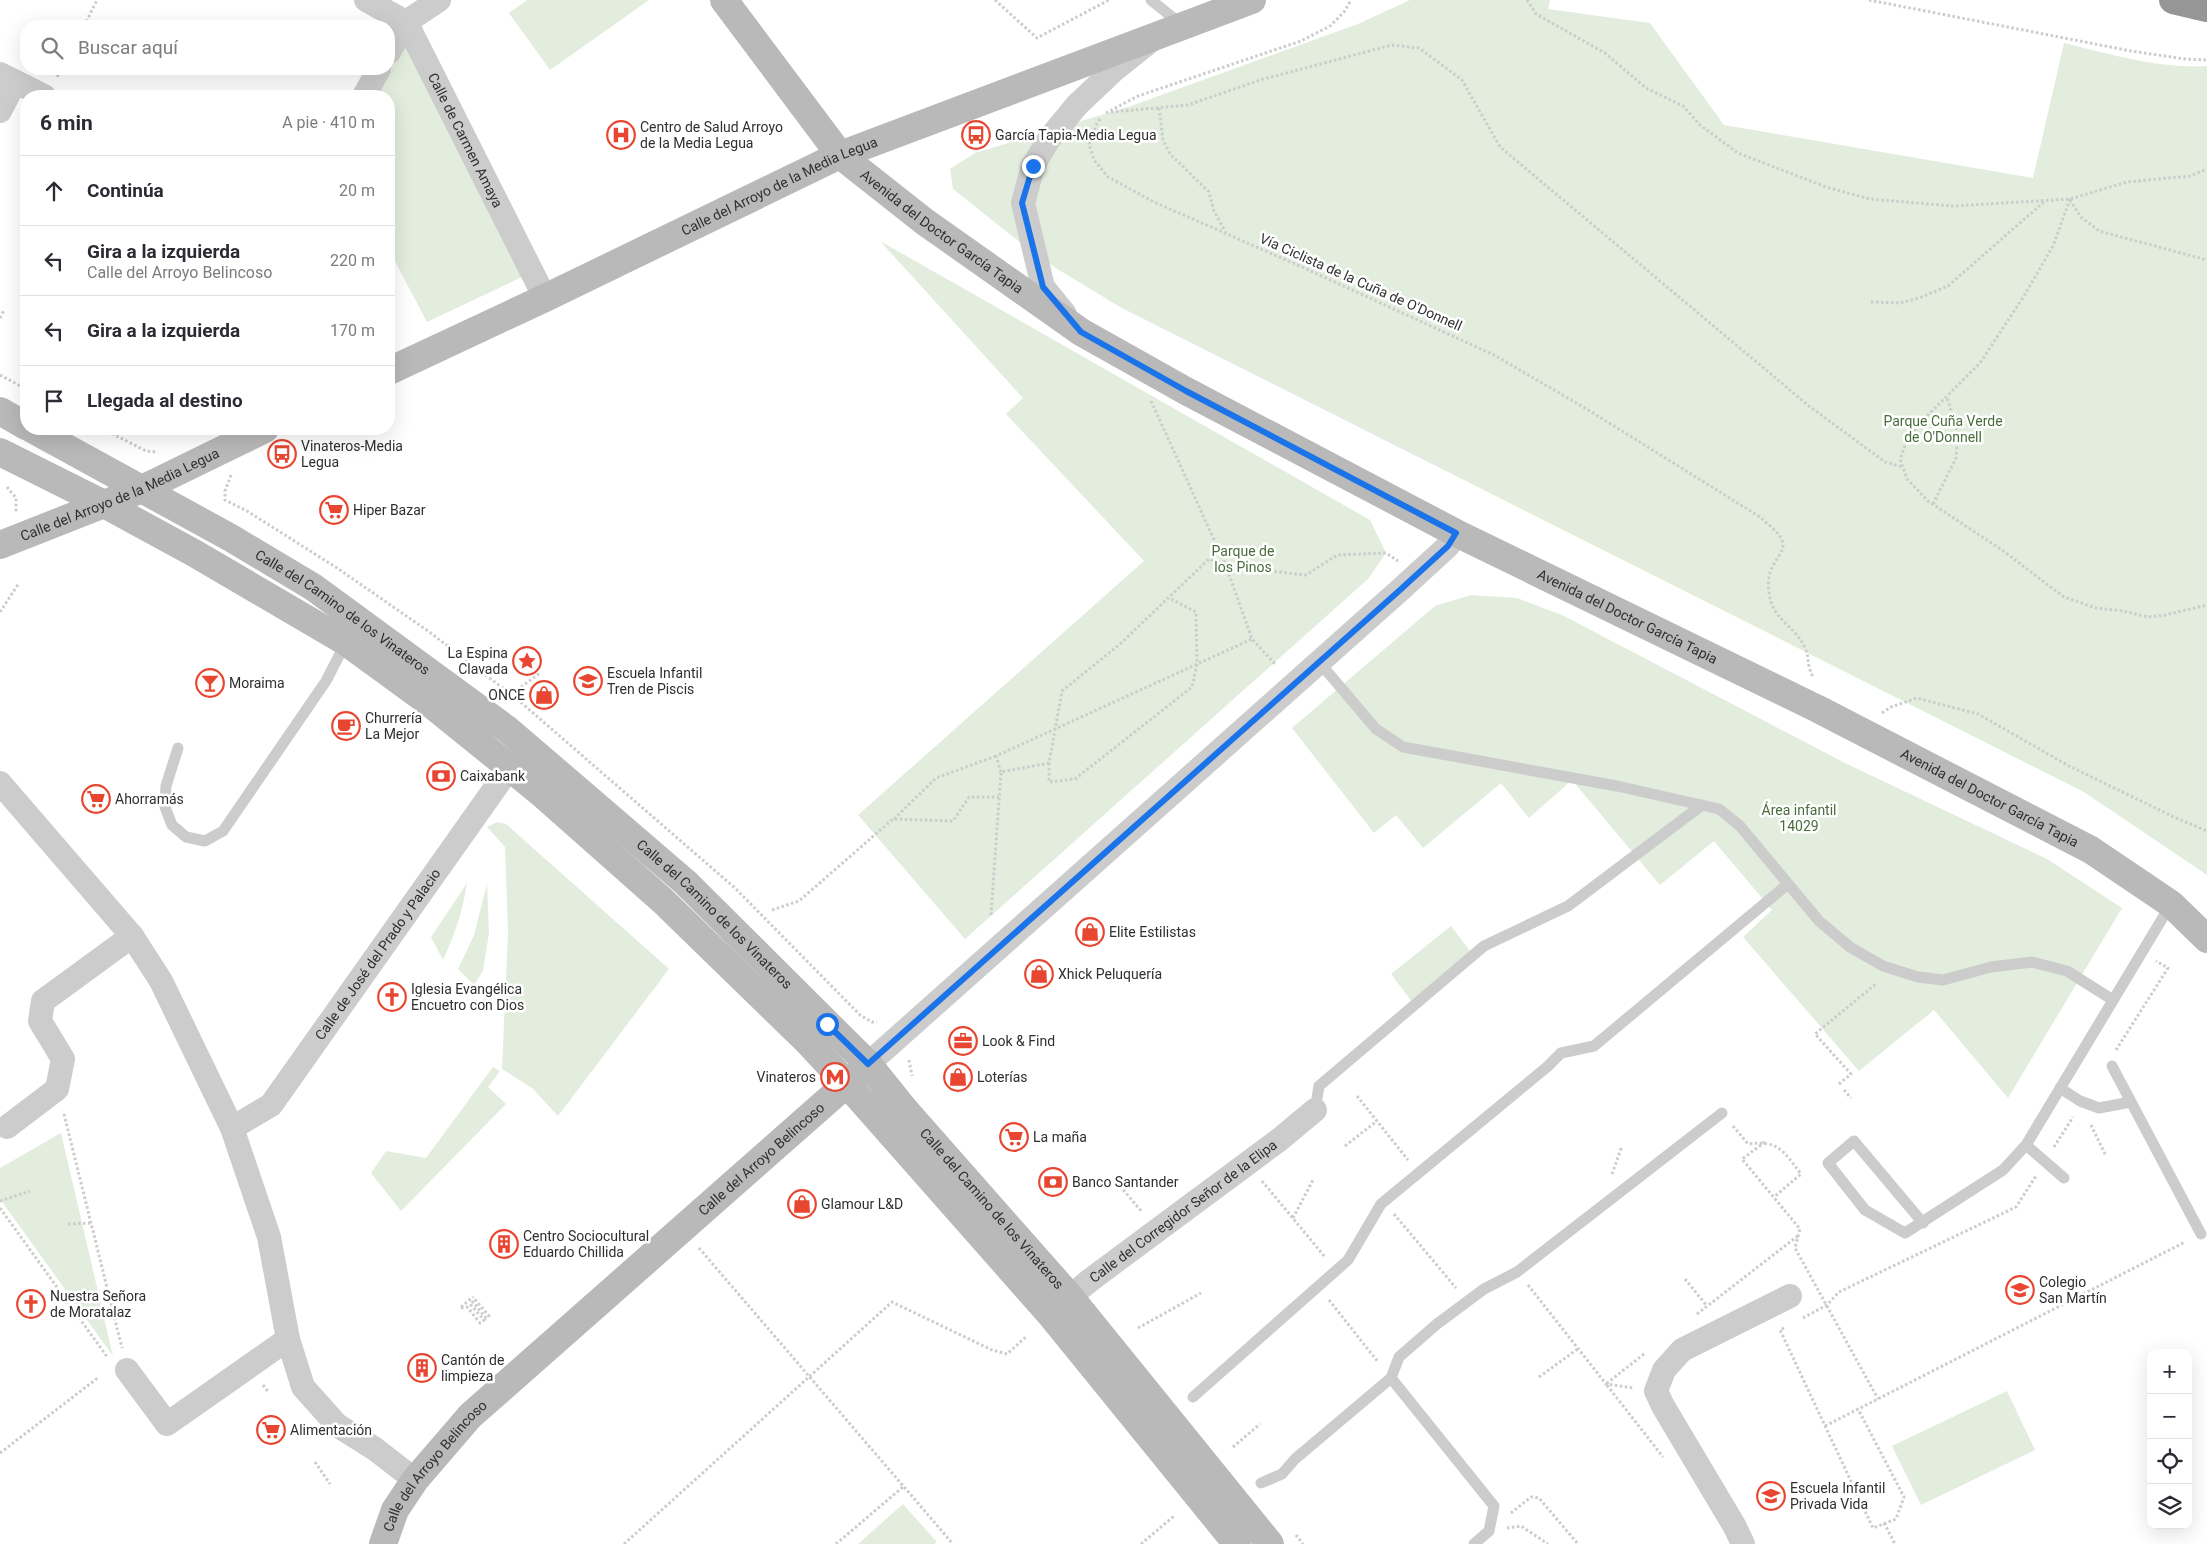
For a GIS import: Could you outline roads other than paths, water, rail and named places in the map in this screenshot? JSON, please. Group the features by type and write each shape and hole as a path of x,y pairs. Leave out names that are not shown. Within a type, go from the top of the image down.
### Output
{"highway":[{"path":"2173,0 2207,8"}],"street":[{"path":"366,0 406,22"},
{"path":"395,41 406,22 439,0"},
{"name":"Avenida del Doctor García Tapia","path":"724,0 840,155 924,222 1081,332 1456,533 1818,708 2082,845 2171,904 2207,939"},
{"name":"Calle del Arroyo de la Media Legua","path":"395,368 545,298 840,155 1252,0"},
{"name":"Calle de Carmen Amaya","path":"406,22 545,298"},
{"name":"Avenida del Doctor García Tapia","path":"1081,332 1043,287 1022,203 1033,166 1049,139 1077,105 1113,71 1172,29"},
{"path":"367,90 376,75"},
{"path":"0,111 7,78 32,90"},
{"path":"0,411 20,423"},
{"name":"Calle del Camino de los Vinateros","path":"43,435 142,489 313,587 508,730 685,882 868,1064 1060,1305 1237,1544"},
{"name":"Calle del Arroyo de la Media Legua","path":"0,546 142,489 253,435"},
{"name":"Calle del Camino de los Vinateros","path":"0,452 104,504 194,553 346,642 431,704 510,767 663,901 808,1042 1060,1305 1270,1544"},
{"name":"Calle del Arroyo Belincoso","path":"383,1544 395,1510 414,1480 470,1416 847,1084 1319,662 1448,546 1456,533"},
{"name":"Calle de José del Prado y Palacio","path":"232,1128 271,1105 510,767"},
{"path":"0,783 132,936 161,981 232,1128 269,1237 288,1338 303,1387 337,1425 375,1449 414,1480"},
{"path":"7,1127 57,1089 63,1059 40,1021 43,1001 132,936"},
{"name":"Calle del Corregidor Señor de la Elipa","path":"1060,1305 1089,1280 1248,1164 1315,1110"},
{"path":"1743,1544 1656,1391 1664,1370 1682,1350 1790,1296"},
{"path":"119,1359 167,1424 288,1338"}],"lane":[{"path":"1151,0 1172,29"},
{"path":"178,748 166,786 165,806 172,825 186,837 205,841 223,831 326,681 346,642"},
{"path":"1319,662 1376,729 1403,747 1617,786 1719,809 1740,826 1819,921 1850,948 1883,966 1918,977 1943,980 1991,967 2032,962 2067,970 2113,1000"},
{"path":"1315,1110 1319,1086 1484,946 1568,906 1702,805"},
{"path":"1193,1397 1348,1260 1384,1201 1540,1074 1562,1053 1594,1046 1788,884"},
{"path":"1923,1223 1854,1141 1828,1163 1865,1210 1905,1233 1923,1223 2003,1170 2026,1145 2171,904"},
{"path":"2112,1066 2201,1234"},
{"path":"2060,1088 2080,1101 2099,1108 2131,1102"},
{"path":"1261,1483 1282,1474 1295,1459 1391,1378 1399,1357 1437,1324 1484,1290 1517,1272 1722,1113"},
{"path":"2026,1145 2064,1178"},
{"path":"1391,1378 1494,1506 1489,1531 1474,1544"}],"place":[{"name":"Centro de Salud Arroyo de la Media Legua","path":"621,135"},
{"name":"García Tapia-Media Legua","path":"976,135"},
{"name":"Vinateros-Media Legua","path":"282,454"},
{"name":"Hiper Bazar","path":"334,510"},
{"name":"La Espina Clavada","path":"527,661"},
{"name":"Escuela Infantil Tren de Piscis","path":"588,681"},
{"name":"Moraima","path":"210,683"},
{"name":"ONCE","path":"544,695"},
{"name":"Churrería La Mejor","path":"346,726"},
{"name":"Caixabank","path":"441,776"},
{"name":"Ahorramás","path":"96,799"},
{"name":"Elite Estilistas","path":"1090,932"},
{"name":"Xhick Peluquería","path":"1039,974"},
{"name":"Iglesia Evangélica Encuetro con Dios","path":"392,997"},
{"name":"Look & Find","path":"963,1041"},
{"name":"Vinateros","path":"835,1077"},
{"name":"Loterías","path":"958,1077"},
{"name":"La maña","path":"1014,1137"},
{"name":"Banco Santander","path":"1053,1182"},
{"name":"Glamour L&D","path":"802,1204"},
{"name":"Centro Sociocultural Eduardo Chillida","path":"504,1244"},
{"name":"Colegio San Martín","path":"2020,1290"},
{"name":"Nuestra Señora de Moratalaz","path":"31,1304"},
{"name":"Cantón de limpieza","path":"422,1368"},
{"name":"Alimentación","path":"271,1430"},
{"name":"Escuela Infantil Privada Vida","path":"1771,1496"}],"park label":[{"name":"Parque Cuña Verde de O'Donnell","path":"1943,430"},
{"name":"Parque de los Pinos","path":"1243,560"},
{"name":"Área infantil 14029","path":"1799,818"}]}
